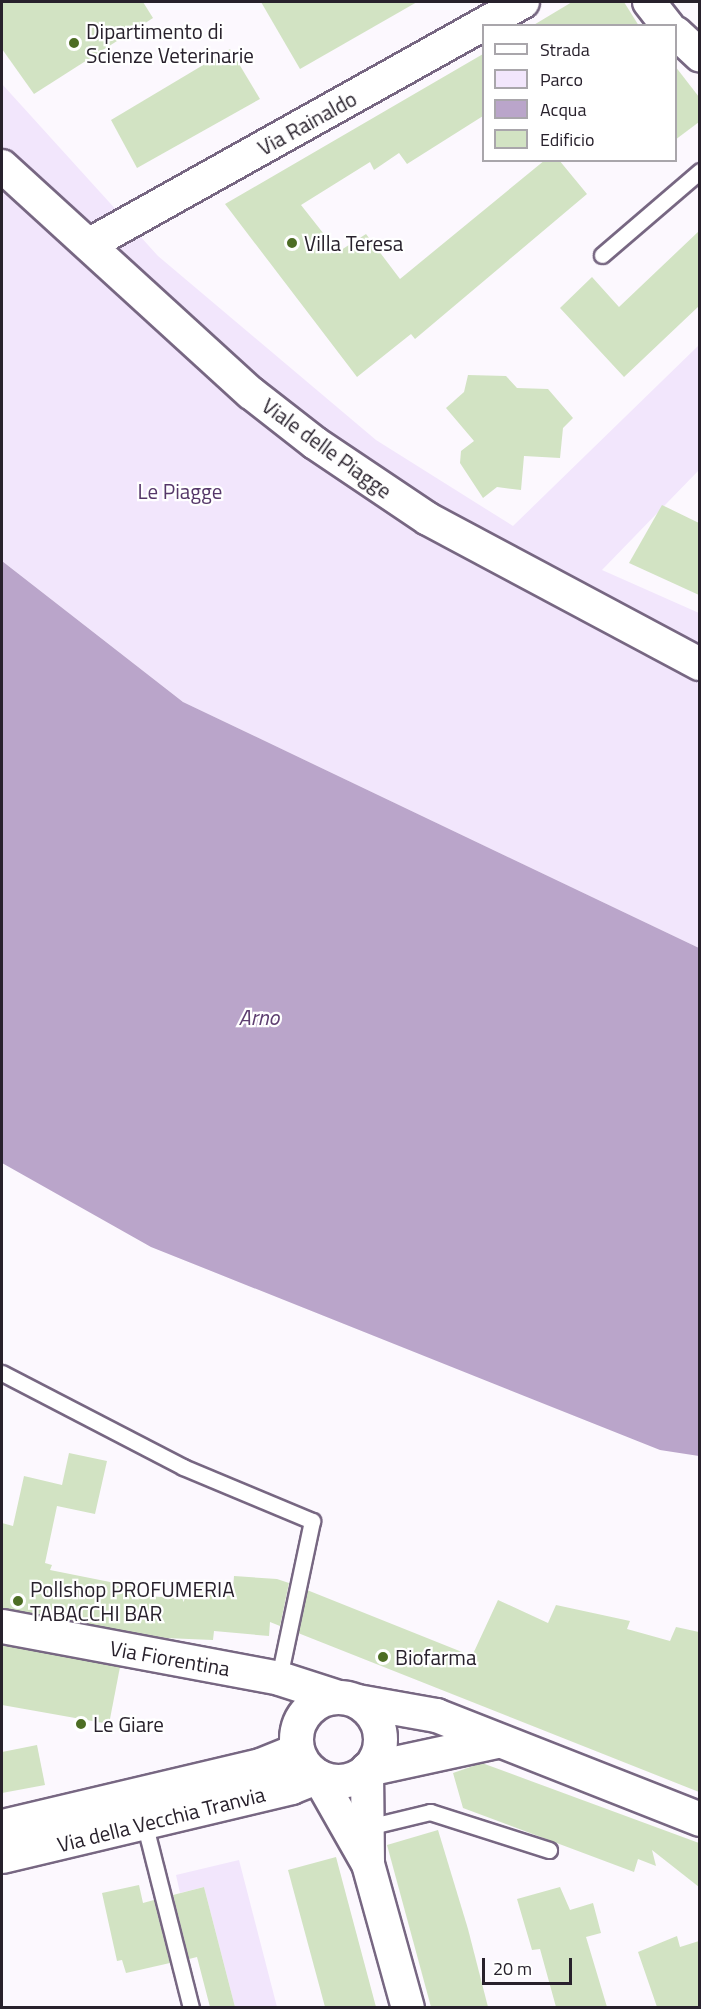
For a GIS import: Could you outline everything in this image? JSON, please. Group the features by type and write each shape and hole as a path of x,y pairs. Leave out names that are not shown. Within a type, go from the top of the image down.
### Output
{"main road":[{"name":"Via Fiorentina","path":"2,1626 279,1678 347,1699 436,1715 699,1819"},
{"path":"368,1769 380,1732 347,1699 304,1713 297,1750 318,1776 344,1780 368,1769 498,1741"},
{"name":"Via della Vecchia Tranvia","path":"2,1826 260,1765 297,1750"},
{"name":"Via della Vecchia Tranvia","path":"2,1856 291,1787 318,1776"}],"street":[{"name":"Via Rainaldo","path":"484,24 523,2"},
{"path":"650,2 666,24"},
{"name":"Via Rainaldo","path":"90,244 482,25"},
{"path":"677,35 699,55"},
{"name":"Viale delle Piagge","path":"2,166 251,393 315,443 428,519 699,664"},
{"path":"368,1769 368,1864"},
{"path":"318,1776 368,1864 408,2007"}],"lane":[{"path":"602,255 699,171"},
{"path":"2,1373 183,1467 312,1521 279,1678"},
{"path":"368,1827 430,1812 549,1850"},
{"path":"144,1822 191,2007"}],"green space":[{"name":"Le Piagge","path":"2,84 158,256 376,440 513,526 699,345 699,470 602,570 699,613 699,948 183,702 2,561"},
{"path":"239,1860 277,2007 235,2007 204,1887 180,1893 176,1875"}],"water":[{"name":"Arno","path":"2,561 183,702 699,948 699,1456 660,1450 151,1247 2,1163"}],"building":[{"name":"Dipartimento di Scienze Veterinarie","path":"2,2 143,2 153,18 34,94 2,49"},
{"path":"261,2 417,2 300,69"},
{"path":"572,2 624,2 638,24 535,24"},
{"path":"230,49 260,99 137,168 111,120"},
{"path":"482,55 482,117 407,164 399,153 374,170 370,162 301,205 338,252 366,234 400,279 543,162 561,162 587,194 415,339 411,334 357,377 225,204"},
{"path":"677,69 699,97 699,122 677,138"},
{"path":"699,231 699,306 624,377 560,308 592,277 619,307"},
{"path":"468,375 506,376 517,388 548,389 573,418 563,428 560,458 524,456 521,490 497,487 483,498 460,463 461,451 474,441 446,408 464,392"},
{"path":"662,505 699,523 699,595 629,563"},
{"path":"69,1453 107,1461 95,1514 57,1506 45,1563 52,1565 50,1570 135,1587 134,1595 189,1599 190,1584 233,1589 234,1576 277,1579 289,1583 280,1626 270,1622 269,1636 214,1631 213,1640 165,1638 2,1608 2,1523 13,1526 24,1476 62,1485"},
{"path":"307,1590 472,1656 498,1600 548,1623 556,1605 630,1621 627,1629 670,1641 676,1627 699,1632 699,1792 298,1633"},
{"path":"2,1645 120,1667 109,1724 2,1705"},
{"path":"37,1745 45,1785 2,1793 2,1752"},
{"path":"482,1763 699,1843 699,1887 652,1850 656,1866 638,1859 634,1872 463,1808 453,1773"},
{"path":"438,1830 468,1929 488,2007 431,2007 387,1845"},
{"path":"336,1857 376,2007 325,2007 288,1870"},
{"path":"139,1885 143,1903 154,1900 170,1963 126,1973 122,1960 117,1961 102,1893"},
{"path":"204,1887 235,2007 210,2007 197,1957 189,1959 173,1895"},
{"path":"560,1887 570,1910 593,1903 601,1933 586,1937 607,2007 556,2007 540,1949 532,1950 517,1899"},
{"path":"677,1936 680,1947 699,1941 699,2007 657,2007 638,1952"}],"place":[{"name":"Dipartimento di Scienze Veterinarie","path":"74,43"},
{"name":"Villa Teresa","path":"292,243"},
{"name":"Pollshop PROFUMERIA TABACCHI BAR","path":"18,1601"},
{"name":"Biofarma","path":"383,1657"},
{"name":"Le Giare","path":"81,1724"}]}
